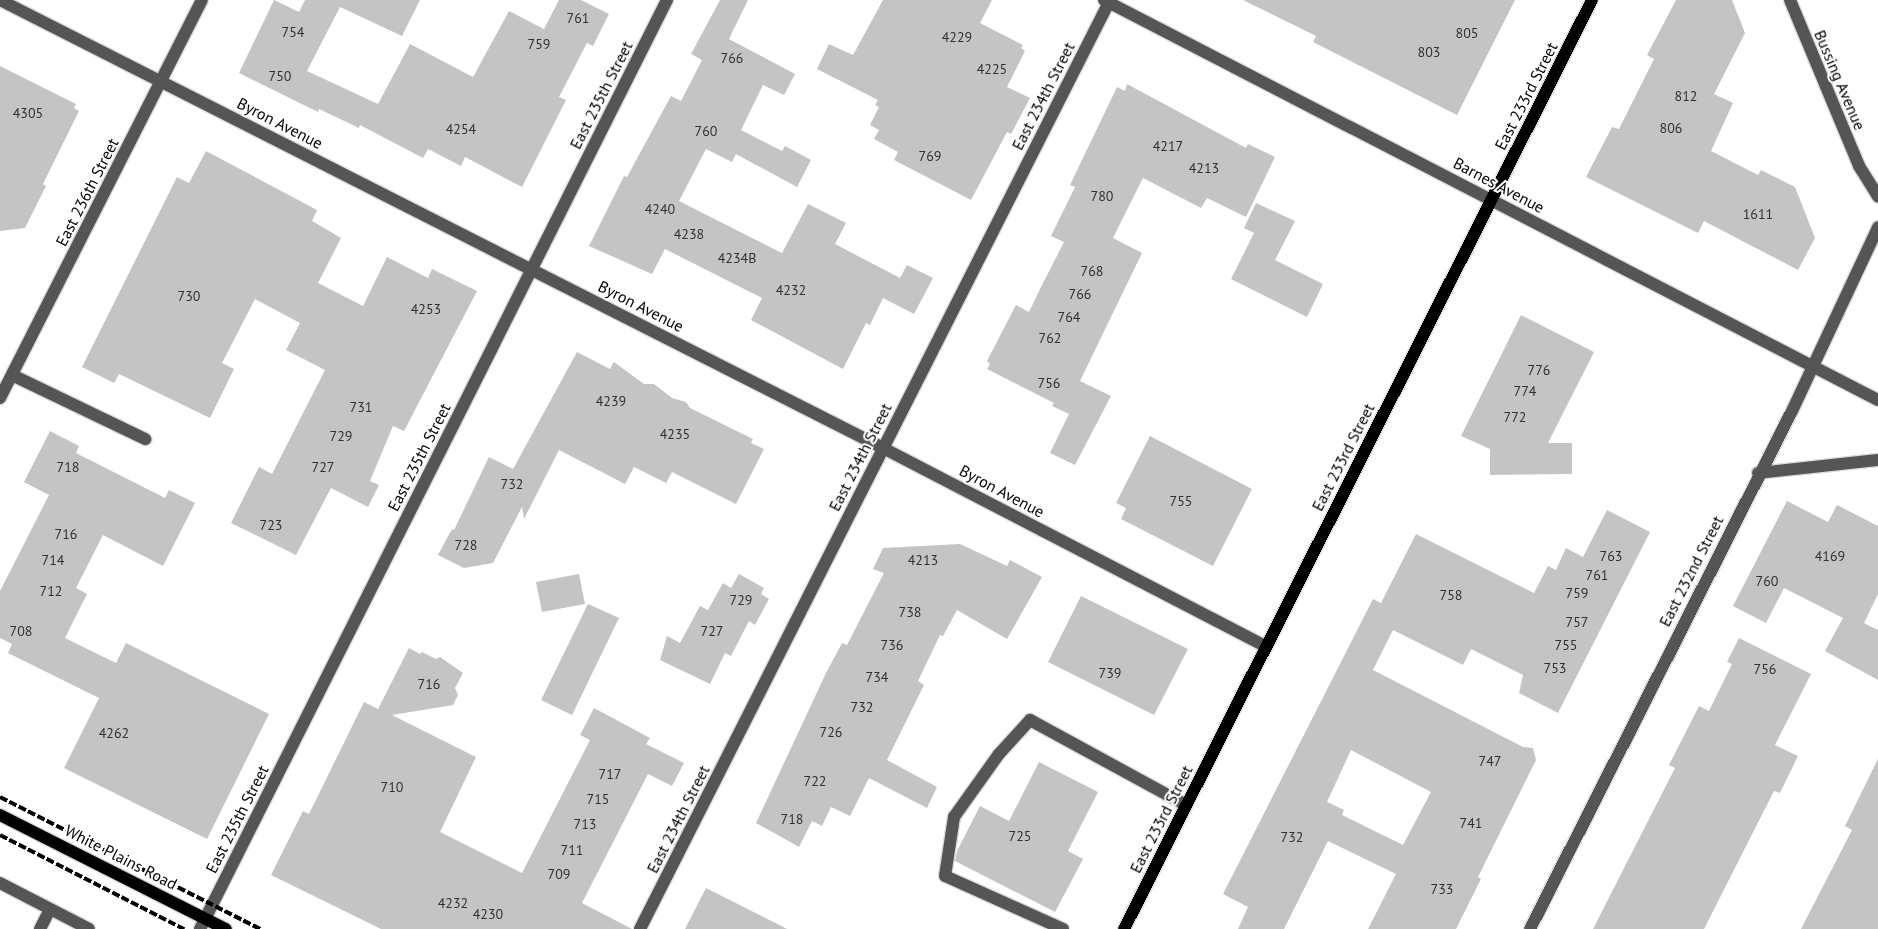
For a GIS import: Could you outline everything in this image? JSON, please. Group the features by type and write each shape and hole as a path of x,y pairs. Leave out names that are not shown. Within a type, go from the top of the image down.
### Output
{"main road":[{"name":"East 233rd Street","path":"1124,929 1592,0"},
{"name":"White Plains Road","path":"0,815 202,924 226,929"}],"street":[{"name":"Byron Avenue","path":"0,0 884,448 1265,646"},
{"name":"East 236th Street","path":"0,397 202,0"},
{"name":"East 235th Street","path":"202,924 667,0"},
{"name":"Bussing Avenue","path":"1790,0 1859,166 1878,197"},
{"name":"Barnes Avenue","path":"1108,1 1878,400"},
{"name":"East 234th Street","path":"640,929 1108,1"},
{"name":"East 232nd Street","path":"1530,929 1812,366 1878,227"},
{"path":"12,375 145,439"},
{"path":"1758,473 1878,460"},
{"path":"1063,929 945,876 954,817 999,754 1030,720 1186,805"},
{"path":"0,884 89,929"},
{"path":"40,929 50,909"}],"building":[{"path":"274,0 299,12 305,0 420,0 402,36 340,7 307,71 378,104 410,44 473,77 509,11 544,29 559,0 581,0 609,14 593,46 587,43 559,97 566,100 522,187 465,157 461,166 428,149 423,158 360,125 359,128 319,109 318,112 239,73"},
{"path":"720,0 748,0 729,39 795,74 784,95 763,85 741,130 782,151 785,146 811,160 797,187 736,154 732,162 706,149 679,201 782,253 808,204 846,223 835,244 900,278 907,265 933,278 914,314 883,298 870,325 866,323 843,369 751,320 762,298 665,249 652,274 589,246 624,176 627,177 671,96 681,101 702,60 691,54"},
{"path":"883,0 992,0 980,23 1023,45 1021,48 1025,51 1007,87 1030,98 1011,134 1007,132 971,200 894,160 898,152 874,139 879,130 870,125 879,107 875,105 878,100 817,69 829,44 853,55"},
{"path":"1243,0 1515,0 1457,115 1313,42 1316,36"},
{"path":"1676,0 1732,0 1745,33 1714,94 1733,103 1711,151 1758,175 1761,170 1795,187 1815,238 1798,270 1704,221 1698,233 1586,177 1612,127 1619,129 1654,59 1647,55"},
{"path":"0,66 76,104 74,108 79,111 43,184 46,186 25,228 0,231"},
{"path":"1127,84 1246,148 1248,144 1275,157 1246,217 1207,198 1201,208 1143,178 1113,238 1142,253 1080,381 1111,396 1075,465 1050,453 1069,414 1052,406 1054,403 987,369 990,364 987,361 1016,305 1029,312 1064,242 1051,236 1075,187 1070,185 1117,87 1125,91"},
{"path":"206,151 317,210 312,221 341,238 318,283 363,306 387,257 428,278 432,269 477,291 404,431 393,426 370,481 379,485 368,507 331,488 296,555 231,523 259,467 272,474 325,370 286,350 300,323 255,299 222,363 234,369 210,418 119,374 114,383 82,367 177,177 189,183"},
{"path":"1256,203 1295,221 1275,260 1323,284 1307,317 1231,279 1254,233 1244,228"},
{"path":"1521,315 1594,352 1548,443 1572,443 1572,474 1490,475 1490,449 1461,436"},
{"path":"577,352 610,369 614,362 644,384 654,384 672,398 686,402 690,408 753,439 751,443 764,449 736,504 672,472 666,483 634,467 625,484 559,450 524,519 522,507 493,563 464,568 438,555 452,529 454,530 489,457 513,469"},
{"path":"50,431 79,446 76,453 165,498 169,490 195,503 163,566 103,535 76,588 87,594 65,638 116,663 126,643 269,714 207,839 64,768 99,698 8,653 12,644 0,638 0,591 49,495 24,482"},
{"path":"1150,436 1252,489 1213,566 1121,519 1126,508 1116,503"},
{"path":"1787,501 1828,522 1837,505 1878,526 1878,594 1864,623 1878,630 1878,680 1825,651 1843,618 1784,588 1766,623 1733,606"},
{"path":"1607,510 1650,532 1558,713 1519,693 1523,675 1471,649 1463,665 1393,630 1373,670 1523,747 1533,748 1536,760 1478,877 1481,879 1456,929 1368,929 1396,874 1328,841 1284,929 1238,929 1248,907 1223,894 1373,599 1381,603 1416,534 1534,593 1548,566 1556,570 1566,548 1583,557","holes":["1351,750 1431,792 1403,845 1342,815 1344,810 1327,802"]},
{"path":"960,544 1007,566 1010,560 1042,577 1007,639 957,610 943,636 940,635 918,681 924,685 887,760 937,787 927,808 869,778 850,816 831,807 822,826 812,821 799,847 756,823 826,673 842,643 847,645 884,573 873,569 883,548"},
{"path":"579,574 585,604 542,612 536,582"},
{"path":"739,574 764,588 761,594 769,599 755,625 749,621 731,656 725,653 710,684 660,660 667,636 680,643 700,606 708,610 723,583 731,588"},
{"path":"1081,596 1188,649 1154,715 1048,662"},
{"path":"588,604 619,618 572,715 541,700"},
{"path":"1739,638 1811,674 1775,745 1798,756 1780,793 1774,791 1704,929 1593,929 1675,768 1669,765 1699,706 1709,711 1732,664 1727,662"},
{"path":"409,648 436,659 440,657 463,673 455,688 458,695 453,705 392,715 476,757 440,832 522,873 590,740 580,735 594,708 650,738 646,744 684,763 672,786 648,774 582,903 632,929 381,929 271,875 303,811 309,814 364,702 378,709"},
{"path":"1878,759 1878,929 1801,929 1852,830 1845,826"},
{"path":"1039,762 1098,792 1068,851 1083,859 1055,912 955,861 957,851 980,806 1009,821"},
{"path":"706,888 787,929 685,929"}],"railway":[{"path":"0,797 260,929"},
{"path":"0,818 221,929"},
{"path":"0,835 184,929"}]}
